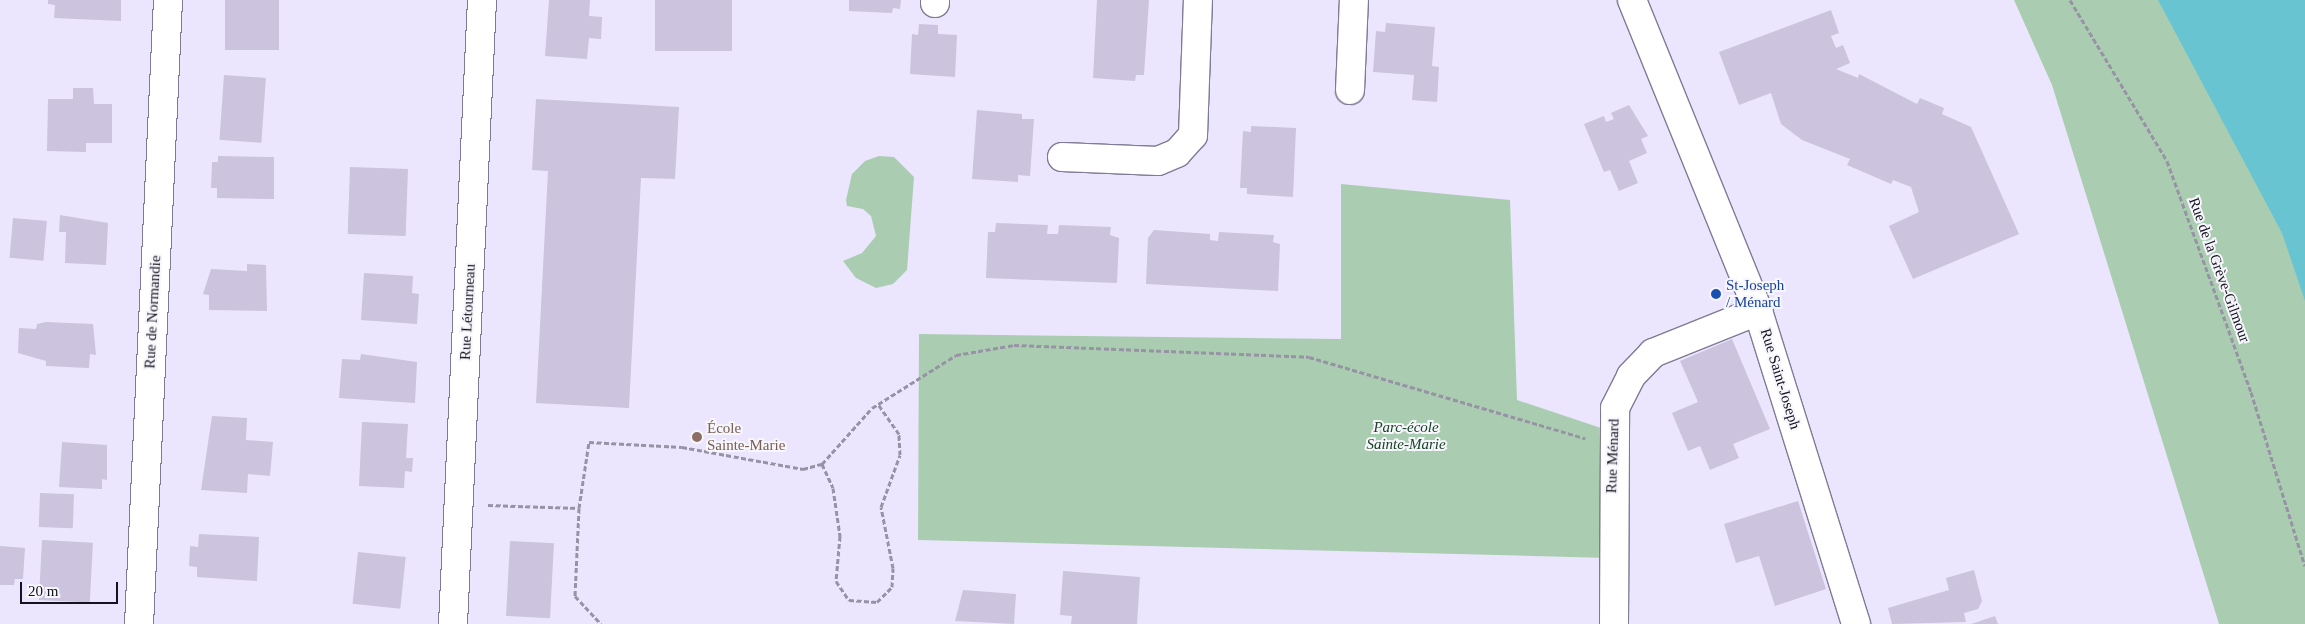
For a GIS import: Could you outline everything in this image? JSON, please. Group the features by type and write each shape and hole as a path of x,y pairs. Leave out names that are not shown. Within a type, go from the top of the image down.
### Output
{"street":[{"name":"Rue de Normandie","path":"139,624 168,0"},
{"name":"Rue Létourneau","path":"453,624 482,0"},
{"path":"1062,157 1158,160 1182,147 1193,135 1197,105 1198,0"},
{"path":"1350,90 1354,0"},
{"name":"Rue Saint-Joseph","path":"1632,0 1758,311 1856,624"},
{"name":"Rue Ménard","path":"1614,624 1612,444 1615,408 1631,376 1654,353 1758,311"}],"path":[{"name":"Rue de la Grève-Gilmour","path":"2070,0 2167,161 2251,392 2305,566"},
{"path":"601,624 575,596 579,508 589,442 682,447 803,469 822,464 878,404 956,355 1014,344 1309,357 1556,432 1612,444"},
{"path":"822,464 833,488 840,536 836,581 849,600 877,602 892,587 893,568 881,507 900,455 899,434 878,404"},
{"path":"459,504 579,508"}],"green space":[{"path":"2014,0 2305,0 2305,624 2219,624 2052,85"},
{"path":"879,156 894,157 914,177 907,270 893,284 876,288 856,278 843,261 862,253 876,236 871,216 863,209 847,206 846,200 852,174 865,161"},
{"name":"Parc-école Sainte-Marie","path":"1341,184 1510,200 1517,400 1613,432 1608,558 918,540 919,334 1341,339"}],"water":[{"path":"2158,0 2305,0 2305,301 2282,233"}],"building":[{"path":"48,0 121,0 121,21 54,18 55,5 48,4"},
{"path":"225,0 279,0 279,50 225,50"},
{"path":"549,0 590,0 589,16 602,17 601,39 589,38 587,59 545,56"},
{"path":"655,0 732,0 732,51 655,51"},
{"path":"849,0 901,0 900,9 893,8 892,13 849,11"},
{"path":"1097,0 1149,0 1144,75 1136,75 1135,81 1093,78"},
{"path":"1831,10 1839,33 1831,36 1836,48 1843,45 1850,63 1836,69 1858,78 1859,74 1917,104 1920,98 1944,108 1942,114 1971,127 2019,234 1913,279 1889,226 1919,212 1911,187 1893,180 1891,184 1847,165 1850,159 1802,140 1781,124 1771,93 1739,105 1719,52"},
{"path":"1386,23 1435,27 1432,66 1439,67 1437,102 1412,100 1414,75 1373,72 1376,31 1385,32"},
{"path":"919,24 938,25 938,34 957,35 955,77 910,74 912,34 918,35"},
{"path":"224,75 266,78 261,143 219,140"},
{"path":"73,88 93,88 94,104 112,104 112,143 86,143 86,152 47,151 48,99 73,99"},
{"path":"536,99 679,107 675,179 641,178 629,408 536,403 548,171 532,170"},
{"path":"1629,105 1648,136 1641,139 1647,153 1629,161 1638,183 1619,191 1610,170 1604,172 1584,124 1604,116 1606,122 1614,119 1611,113"},
{"path":"977,110 1022,114 1022,119 1034,119 1030,176 1018,175 1018,182 972,179"},
{"path":"1251,126 1296,128 1293,197 1247,194 1247,188 1240,188 1243,131 1251,132"},
{"path":"218,156 274,157 274,199 217,198 217,188 211,188 212,162 218,162"},
{"path":"350,167 408,169 406,236 348,234"},
{"path":"60,215 108,223 106,265 65,263 66,232 59,232"},
{"path":"13,218 47,221 43,261 10,258"},
{"path":"996,223 1048,225 1047,234 1058,234 1059,225 1111,227 1110,235 1119,238 1117,283 986,278 988,232 995,232"},
{"path":"1154,230 1210,234 1210,240 1218,241 1219,232 1274,235 1273,242 1280,244 1278,291 1146,284 1148,238"},
{"path":"247,264 266,265 267,311 209,310 209,295 203,294 211,269 247,271"},
{"path":"364,273 413,276 412,293 419,294 417,324 361,320"},
{"path":"46,322 93,324 96,355 90,354 89,368 46,366 46,361 18,353 19,328 36,329 37,324"},
{"path":"1732,339 1770,429 1733,444 1739,458 1710,470 1700,446 1688,451 1672,413 1698,402 1680,361"},
{"path":"361,354 417,362 415,403 339,398 342,359 360,360"},
{"path":"212,416 247,418 246,440 273,442 270,476 248,474 247,493 201,490"},
{"path":"362,422 408,424 406,458 413,458 412,472 405,471 404,488 359,486"},
{"path":"62,442 107,445 107,480 102,479 102,489 59,487"},
{"path":"40,493 74,494 73,528 39,527"},
{"path":"1798,501 1826,589 1775,606 1759,556 1736,563 1724,524"},
{"path":"199,534 259,537 257,581 197,577 197,567 189,566 190,546 198,547"},
{"path":"42,540 93,543 90,603 39,600"},
{"path":"510,541 554,543 550,618 506,616"},
{"path":"0,546 25,548 23,579 15,579 14,585 0,585"},
{"path":"358,552 406,557 400,609 353,604"},
{"path":"1974,570 1982,601 1978,609 1964,613 1966,622 1892,624 1888,608 1949,590 1946,578"},
{"path":"1063,571 1140,577 1137,624 1071,624 1072,616 1060,615"},
{"path":"963,590 1016,594 1014,624 955,621"},
{"path":"1995,616 1998,624 1971,624"}],"place":[{"name":"St-Joseph / Ménard","path":"1716,294"},
{"name":"École Sainte-Marie","path":"697,437"}]}
